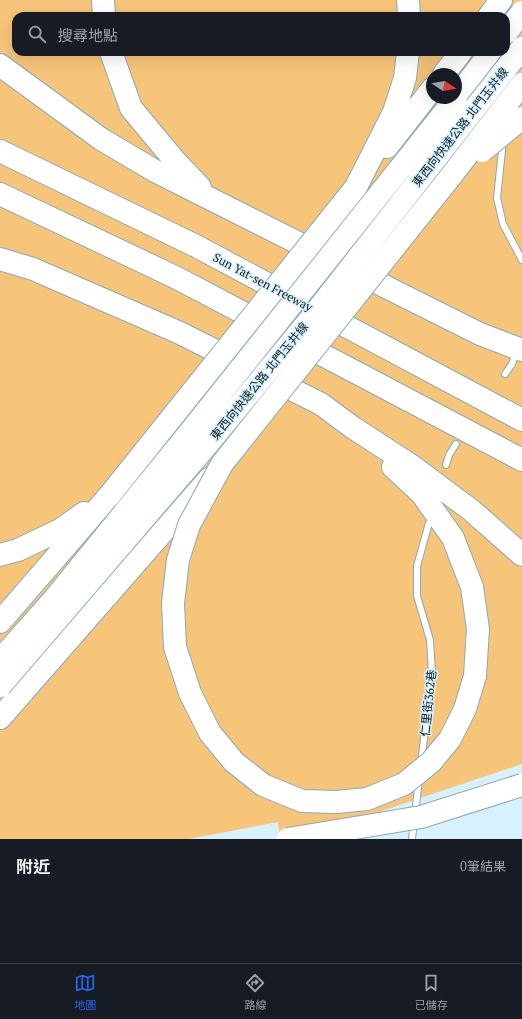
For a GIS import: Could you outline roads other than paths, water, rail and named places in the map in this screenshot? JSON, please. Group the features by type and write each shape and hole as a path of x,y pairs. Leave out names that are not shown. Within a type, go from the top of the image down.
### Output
{"highway":[{"path":"103,0 104,12"},
{"path":"408,0 409,12"},
{"path":"112,56 131,108 175,161 210,198"},
{"path":"356,187 394,112 405,78 408,56"},
{"path":"449,68 458,56"},
{"name":"東西向快速公路 北門玉井線","path":"0,660 55,598 185,438 488,56"},
{"name":"東西向快速公路 北門玉井線","path":"0,686 207,445 312,317 493,56"},
{"path":"0,65 101,139 155,171 518,352"},
{"path":"0,718 222,464 451,176 515,82"},
{"path":"0,622 109,496 356,187 426,97"},
{"path":"451,176 511,118"},
{"name":"Sun Yat-sen Freeway","path":"0,151 196,246 522,420"},
{"path":"0,194 177,278 522,460"},
{"path":"0,259 33,269 180,333 321,404 352,428 412,466 465,505 522,554"},
{"path":"0,270 15,271 88,292"},
{"path":"222,464 188,526 178,560 173,603 175,647 190,693 210,733 234,762 263,785 302,801 336,802 368,799 404,784 431,762 450,739 466,709 475,676 478,629 472,587 453,538 422,494 352,428"},
{"path":"0,555 18,550 60,530 109,496"},
{"path":"288,839 421,817 522,785"}],"lane":[{"path":"515,25 515,82 511,118 497,198 503,224 522,260"},
{"path":"505,374 518,352"},
{"path":"446,465 448,455 456,444"},
{"name":"仁里街362巷","path":"412,839 432,673 430,640 417,596 417,566 429,523"}]}
